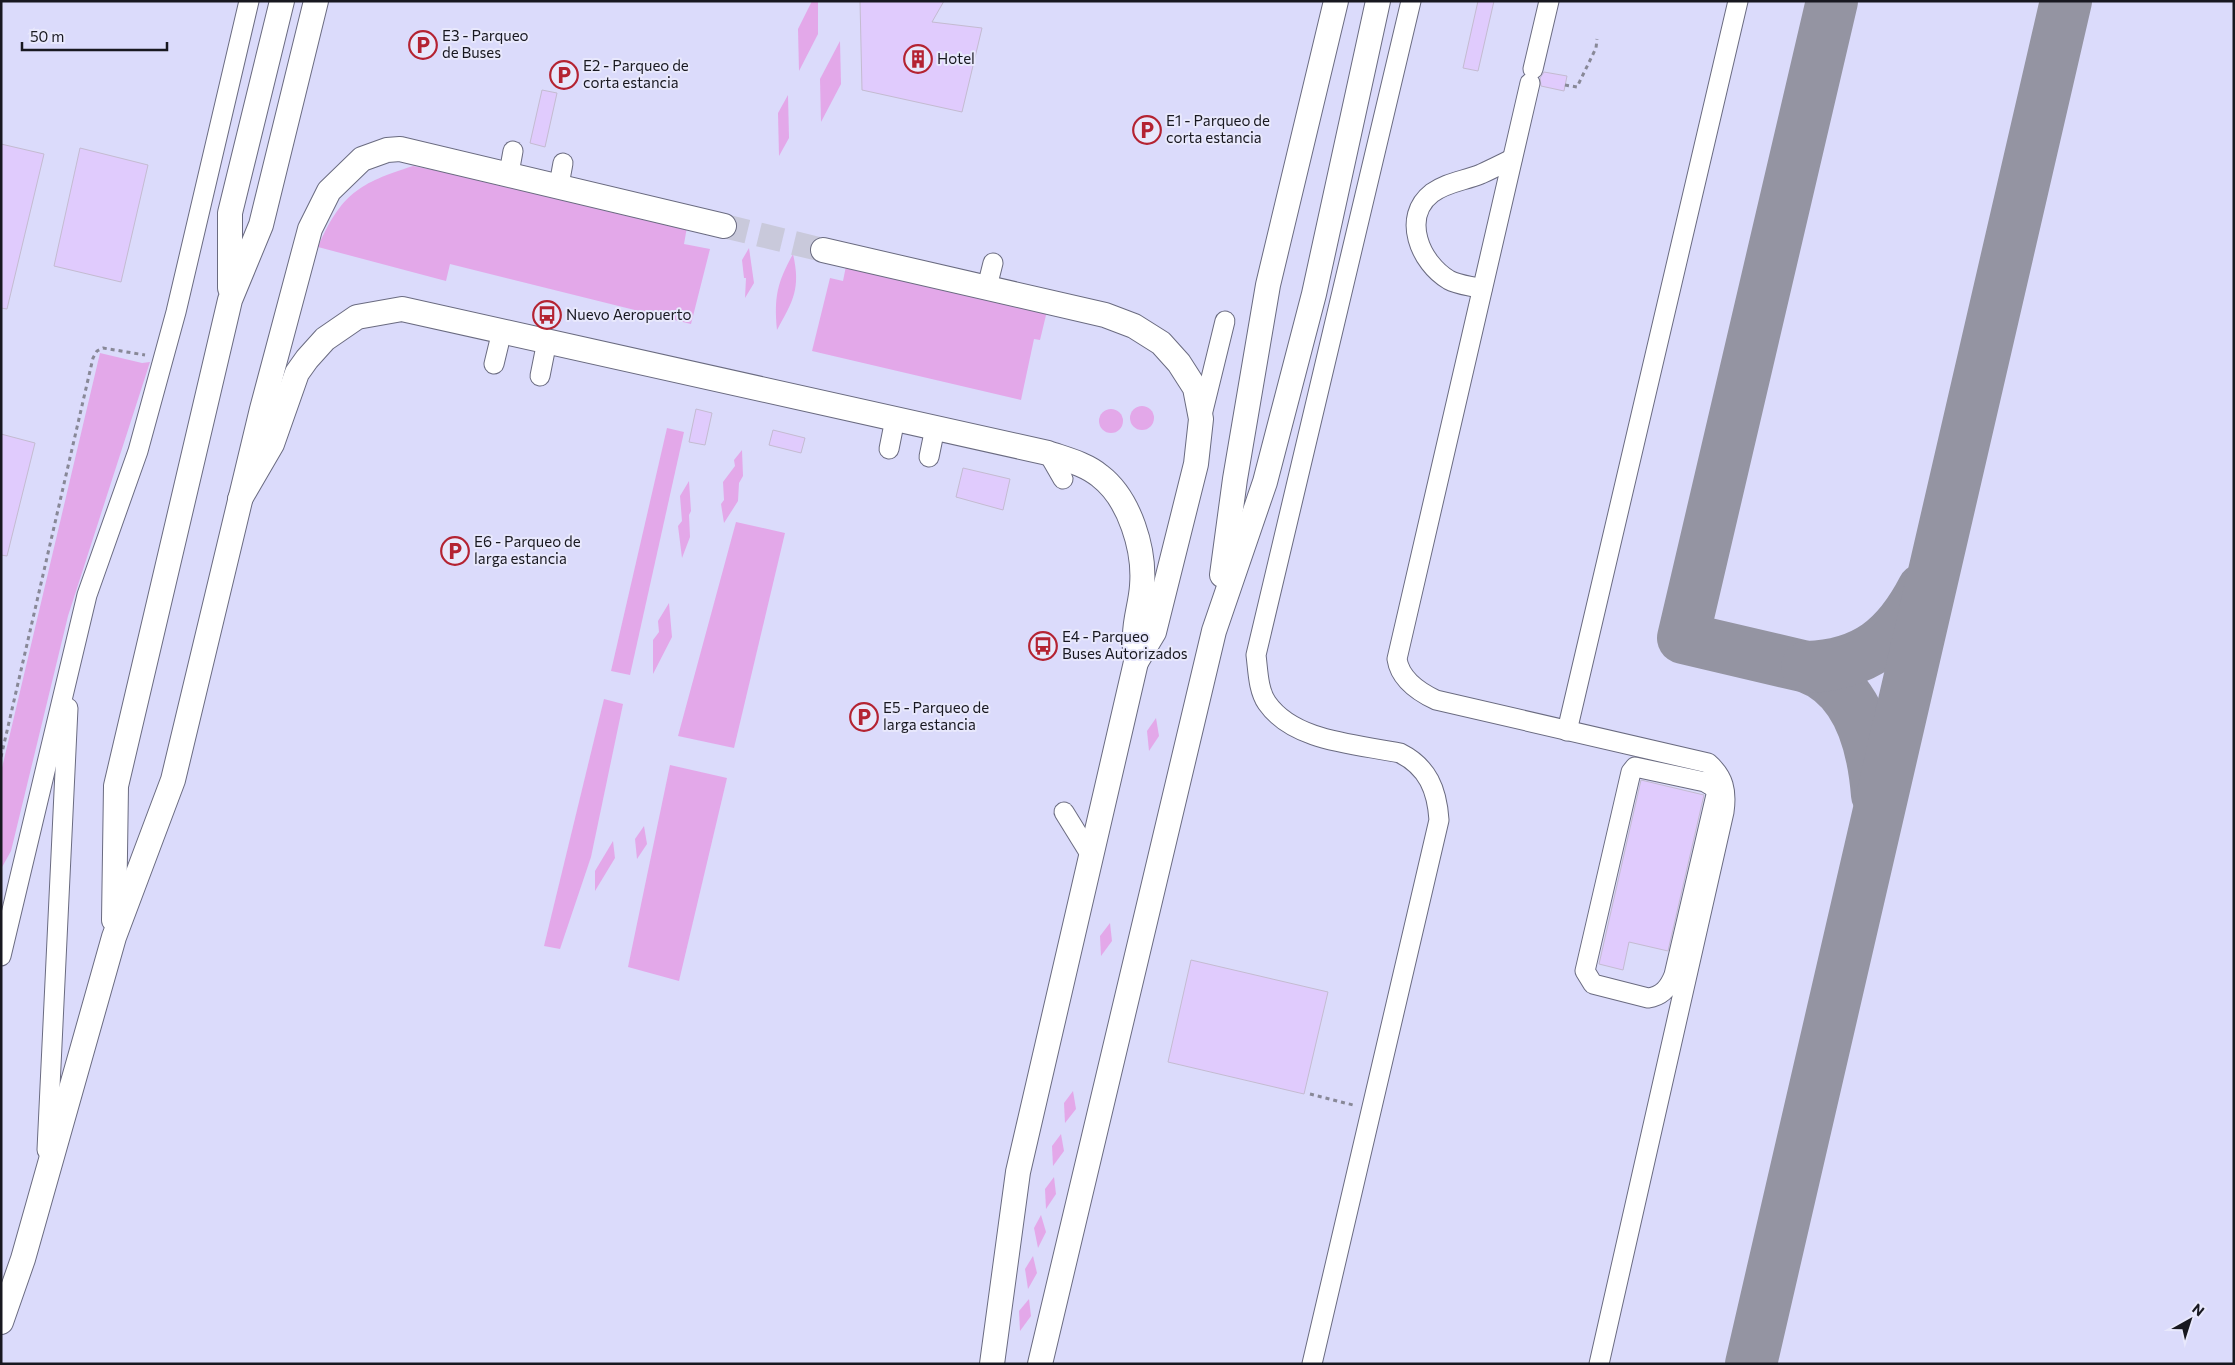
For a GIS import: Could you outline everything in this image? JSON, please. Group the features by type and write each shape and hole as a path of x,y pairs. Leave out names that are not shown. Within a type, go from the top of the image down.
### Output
{"main road":[{"path":"230,300 230,213 282,1"},
{"path":"114,937 116,786 230,300 261,225 316,1"},
{"path":"1214,631 1235,479 1268,285 1336,1"},
{"path":"1040,1364 1214,631 1264,482 1312,303 1378,1"},
{"path":"1,1322 23,1259 114,937 173,780 240,499 310,229 322,203 336,182 362,159 387,150 400,149 511,162 561,174 724,226"},
{"path":"823,250 1105,315 1134,326 1161,343 1179,363 1195,388 1201,419 1196,464 1154,632 1136,662 1090,854 1018,1172 992,1364"},
{"path":"240,499 272,444 297,373 325,339 357,317 402,309 1048,453 1083,466 1101,476 1122,501 1134,526 1141,552 1143,572 1134,634 1136,662"}],"lane":[{"path":"1,956 8,896 87,595 138,450 176,312 248,1"},
{"path":"1312,1364 1439,820 1433,790 1428,777 1415,760 1400,753 1299,731 1282,720 1266,702 1258,680 1256,655 1411,1"},
{"path":"1549,1 1397,651 1398,667 1418,690 1436,700 1708,763 1719,772 1725,786 1726,801 1698,900 1674,975 1665,991 1657,997 1648,998 1592,984 1584,971 1632,772 1635,767 1705,782 1715,788 1716,795 1698,900 1599,1364"},
{"path":"1567,731 1738,1"},
{"path":"1482,289 1451,281 1440,274 1420,247 1415,225 1417,213 1426,199 1442,187 1480,174 1512,159"},
{"path":"987,287 993,263"},
{"path":"1201,419 1224,320"},
{"path":"494,364 502,331"},
{"path":"540,376 547,341"},
{"path":"889,449 895,419"},
{"path":"929,457 935,428"},
{"path":"1048,453 1063,479"},
{"path":"46,1176 70,664"},
{"path":"1064,812 1090,854"}],"path":[{"path":"1565,85 1577,87 1596,48 1597,39"},
{"path":"1,757 93,358 97,351 103,348 142,356 149,354"},
{"path":"1310,1094 1356,1105"}],"shaded area":[{"path":"1,1 2234,1 2234,1364 1,1364"},
{"path":"812,1 818,1 818,34 799,71 798,29"},
{"path":"840,41 841,84 821,122 820,79"},
{"path":"788,95 789,138 779,156 778,113"},
{"path":"413,166 471,177 687,227 684,244 710,249 691,324 450,264 446,281 318,247 335,214 354,193 379,178"},
{"path":"749,248 754,283 745,298 746,278 744,278 742,260"},
{"path":"793,254 796,286 791,302 777,330 776,308 778,290 783,273"},
{"path":"846,266 1047,311 1040,340 1034,339 1021,400 812,351 830,278 843,281"},
{"path":"100,353 142,363 150,362 68,616 11,851 1,869 1,772"},
{"path":"1142,406 1147,407 1153,413 1153,423 1147,429 1142,430 1137,429 1131,423 1130,418 1131,413 1137,407"},
{"path":"1111,409 1116,410 1122,416 1122,426 1116,432 1111,433 1106,432 1100,426 1099,421 1100,416 1106,410"},
{"path":"667,428 684,432 630,675 611,671"},
{"path":"742,450 743,476 739,483 738,501 724,523 721,504 724,500 723,482 735,466 734,460"},
{"path":"689,481 690,537 682,558 678,526 682,521 680,496"},
{"path":"736,522 785,533 734,748 678,736"},
{"path":"669,603 672,637 653,674 653,640 659,632 658,621"},
{"path":"604,699 623,704 591,857 560,949 544,946"},
{"path":"1156,718 1159,736 1149,751 1147,731"},
{"path":"670,765 727,778 679,981 628,967"},
{"path":"644,826 647,844 637,859 635,839"},
{"path":"613,841 615,858 595,891 595,871"},
{"path":"1110,923 1112,941 1101,956 1100,936"},
{"path":"1073,1091 1076,1109 1065,1123 1064,1103"},
{"path":"1061,1134 1064,1151 1053,1166 1052,1146"},
{"path":"1054,1177 1056,1194 1046,1209 1045,1189"},
{"path":"1041,1215 1046,1232 1038,1248 1034,1228"},
{"path":"1033,1256 1037,1273 1028,1289 1025,1269"},
{"path":"1029,1299 1031,1316 1020,1331 1019,1311"}],"building":[{"name":"Hotel","path":"860,1 944,1 932,22 982,28 962,112 862,90"},
{"path":"1478,1 1494,1 1478,71 1463,68"},
{"path":"1544,72 1567,76 1564,91 1541,86 1540,78"},
{"path":"542,90 557,93 545,147 530,143"},
{"path":"1,144 44,154 7,309 1,308"},
{"path":"80,148 148,165 121,282 54,266"},
{"path":"696,409 712,413 705,445 689,442"},
{"path":"773,430 805,438 801,453 769,445"},
{"path":"1,434 35,443 7,556 1,555"},
{"path":"963,468 1010,479 1003,510 956,497"},
{"path":"1641,780 1704,795 1668,951 1629,942 1623,970 1599,964"},
{"path":"1191,960 1328,992 1304,1094 1168,1062"}],"taxiway":[{"path":"1832,1 1683,638 1807,667 1825,676 1839,688 1851,703 1860,719 1872,757 1877,795"},
{"path":"1751,1364 2066,1"},
{"path":"1807,667 1846,661 1862,655 1877,646 1902,622 1923,589"}],"tunnel":[{"path":"724,226 823,250"}],"place":[{"name":"E3 - Parqueo de Buses","path":"423,45"},
{"name":"Hotel","path":"918,59"},
{"name":"E2 - Parqueo de corta estancia","path":"564,75"},
{"name":"E1 - Parqueo de corta estancia","path":"1147,130"},
{"name":"Nuevo Aeropuerto","path":"547,315"},
{"name":"E6 - Parqueo de larga estancia","path":"455,551"},
{"name":"E4 - Parqueo Buses Autorizados","path":"1043,646"},
{"name":"E5 - Parqueo de larga estancia","path":"864,717"}]}
